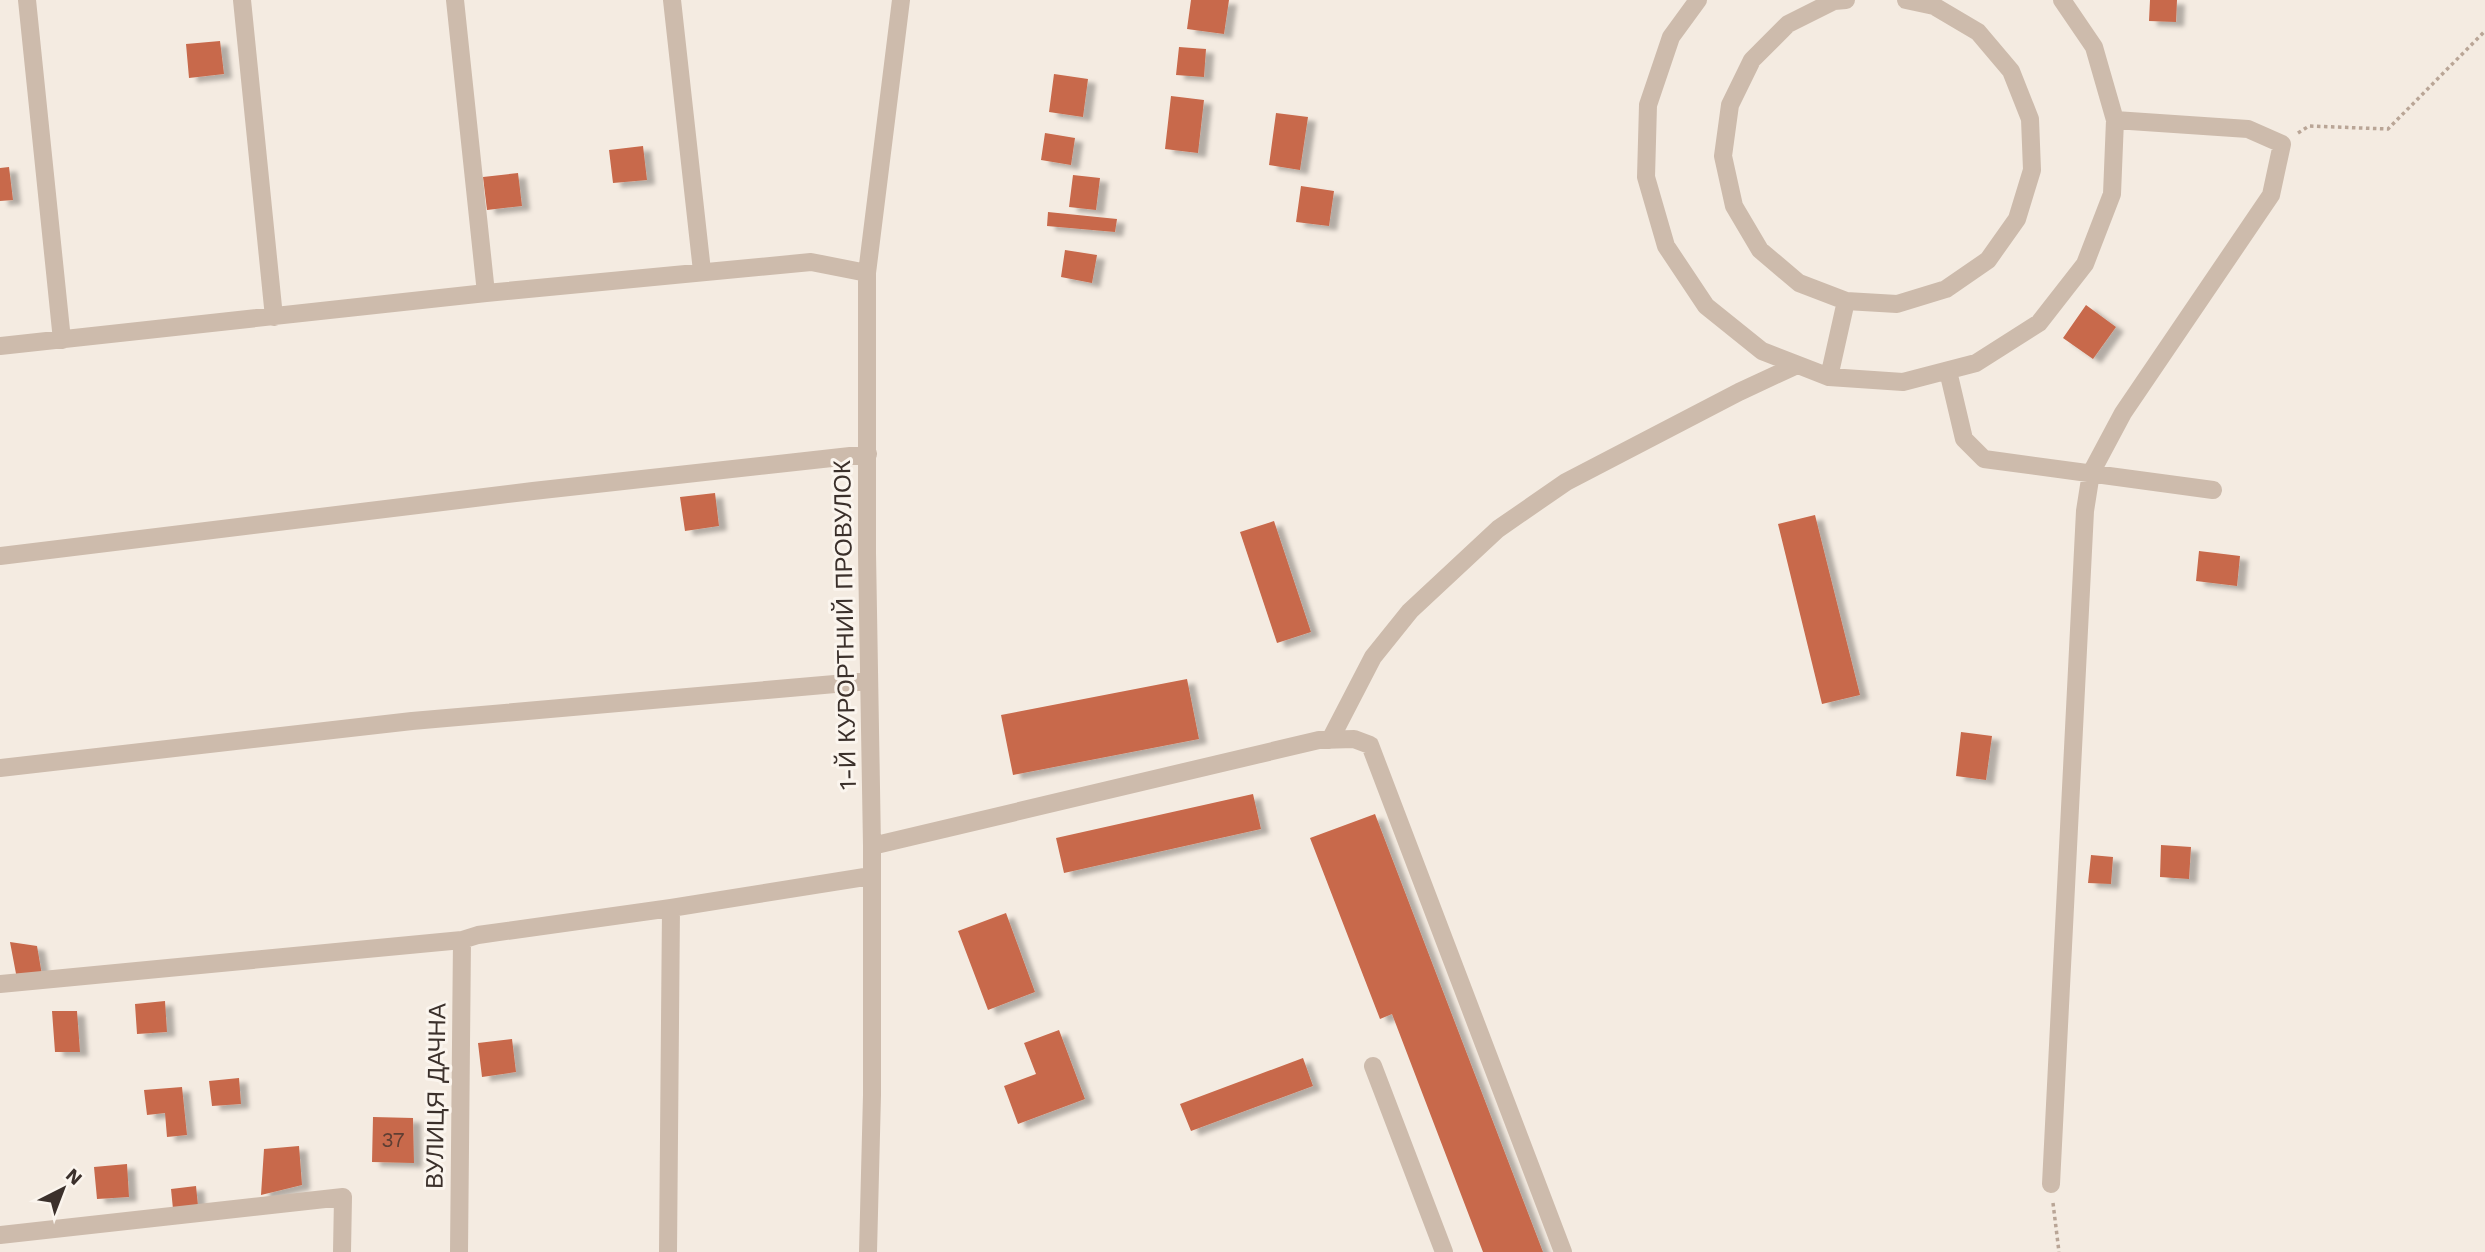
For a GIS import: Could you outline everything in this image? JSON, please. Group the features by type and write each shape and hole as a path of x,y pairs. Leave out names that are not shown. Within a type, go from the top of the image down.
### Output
{"street":[{"path":"27,0 62,340"},
{"path":"242,0 274,317"},
{"path":"455,0 486,293"},
{"path":"672,0 702,271"},
{"name":"1-Й КУРОРТНИЙ ПРОВУЛОК","path":"868,1252 872,1095 872,846 867,273 901,0"},
{"path":"1699,0 1671,37 1648,105 1646,177 1666,246 1706,306 1762,351 1829,377 1903,382 1976,363 2039,323 2085,264 2112,194 2115,120 2094,47 2062,0"},
{"path":"1846,0 1834,2 1788,24 1752,60 1730,106 1723,156 1734,206 1760,250 1799,283 1846,301 1897,304 1946,289 1988,260 2017,219 2032,170 2030,119 2011,71 1978,32 1934,6 1906,0"},
{"path":"2051,1184 2085,511 2091,474 2123,413 2271,195 2282,144 2248,129 2115,120"},
{"path":"0,346 702,271 811,262 867,273"},
{"path":"1829,377 1846,301"},
{"path":"1330,740 1373,657 1410,611 1498,529 1566,482 1739,392 1797,365"},
{"path":"1948,371 1964,439 1983,459 2213,490"},
{"path":"0,556 533,491 868,454"},
{"path":"0,768 412,721 869,681"},
{"path":"872,846 1319,740 1354,738 1370,745 1563,1252"},
{"path":"0,984 462,940 871,876"},
{"path":"668,1252 671,908"},
{"name":"ВУЛИЦЯ ДАЧНА","path":"459,1252 462,940"},
{"path":"1373,1066 1444,1252"},
{"path":"0,1236 343,1198 342,1252"}],"path":[{"path":"2282,144 2309,126 2388,129 2485,31"},
{"path":"2051,1184 2059,1252"}],"building":[{"path":"1191,0 1229,0 1224,34 1187,29"},
{"path":"2150,0 2177,0 2176,22 2149,21"},
{"path":"220,41 224,74 189,78 186,44"},
{"path":"1179,47 1206,49 1204,77 1176,75"},
{"path":"1054,74 1088,79 1083,117 1049,112"},
{"path":"1171,96 1204,100 1198,153 1165,149"},
{"path":"1276,113 1308,117 1300,170 1269,165"},
{"path":"1045,133 1075,138 1071,165 1041,160"},
{"path":"643,146 647,180 613,183 609,150"},
{"path":"9,167 13,200 0,201 0,168"},
{"path":"518,173 522,206 487,210 483,177"},
{"path":"1073,175 1100,178 1096,210 1069,207"},
{"path":"1301,186 1334,191 1329,226 1296,222"},
{"path":"1048,212 1117,219 1115,232 1047,226"},
{"path":"1065,250 1097,255 1092,283 1061,277"},
{"path":"2086,305 2116,327 2093,359 2063,338"},
{"path":"715,493 719,526 685,531 680,497"},
{"path":"1815,515 1860,695 1822,704 1778,524"},
{"path":"1274,521 1311,632 1277,643 1240,532"},
{"path":"2199,551 2240,556 2237,586 2196,581"},
{"path":"1187,679 1199,739 1013,775 1001,715"},
{"path":"1961,732 1992,736 1986,780 1956,776"},
{"path":"1253,794 1261,829 1064,873 1056,838"},
{"path":"1375,814 1543,1252 1483,1252 1392,1014 1380,1019 1310,838"},
{"path":"2161,845 2191,847 2189,879 2160,877"},
{"path":"2091,855 2113,857 2111,884 2088,883"},
{"path":"1006,913 1035,992 988,1010 958,931"},
{"path":"10,942 37,946 42,975 17,979"},
{"path":"165,1001 167,1032 137,1034 135,1004"},
{"path":"52,1011 77,1011 80,1052 55,1052"},
{"path":"1059,1030 1085,1099 1018,1124 1004,1086 1036,1074 1024,1043"},
{"path":"512,1039 516,1072 482,1077 478,1043"},
{"path":"1303,1058 1313,1086 1191,1131 1180,1104"},
{"path":"239,1078 241,1104 212,1106 209,1081"},
{"path":"182,1087 187,1135 167,1137 165,1113 147,1115 144,1090"},
{"path":"373,1117 413,1118 414,1163 372,1162"},
{"path":"299,1146 302,1185 261,1195 264,1149"},
{"path":"127,1164 129,1197 97,1199 94,1167"},
{"path":"196,1186 198,1206 173,1209 171,1189"}]}
